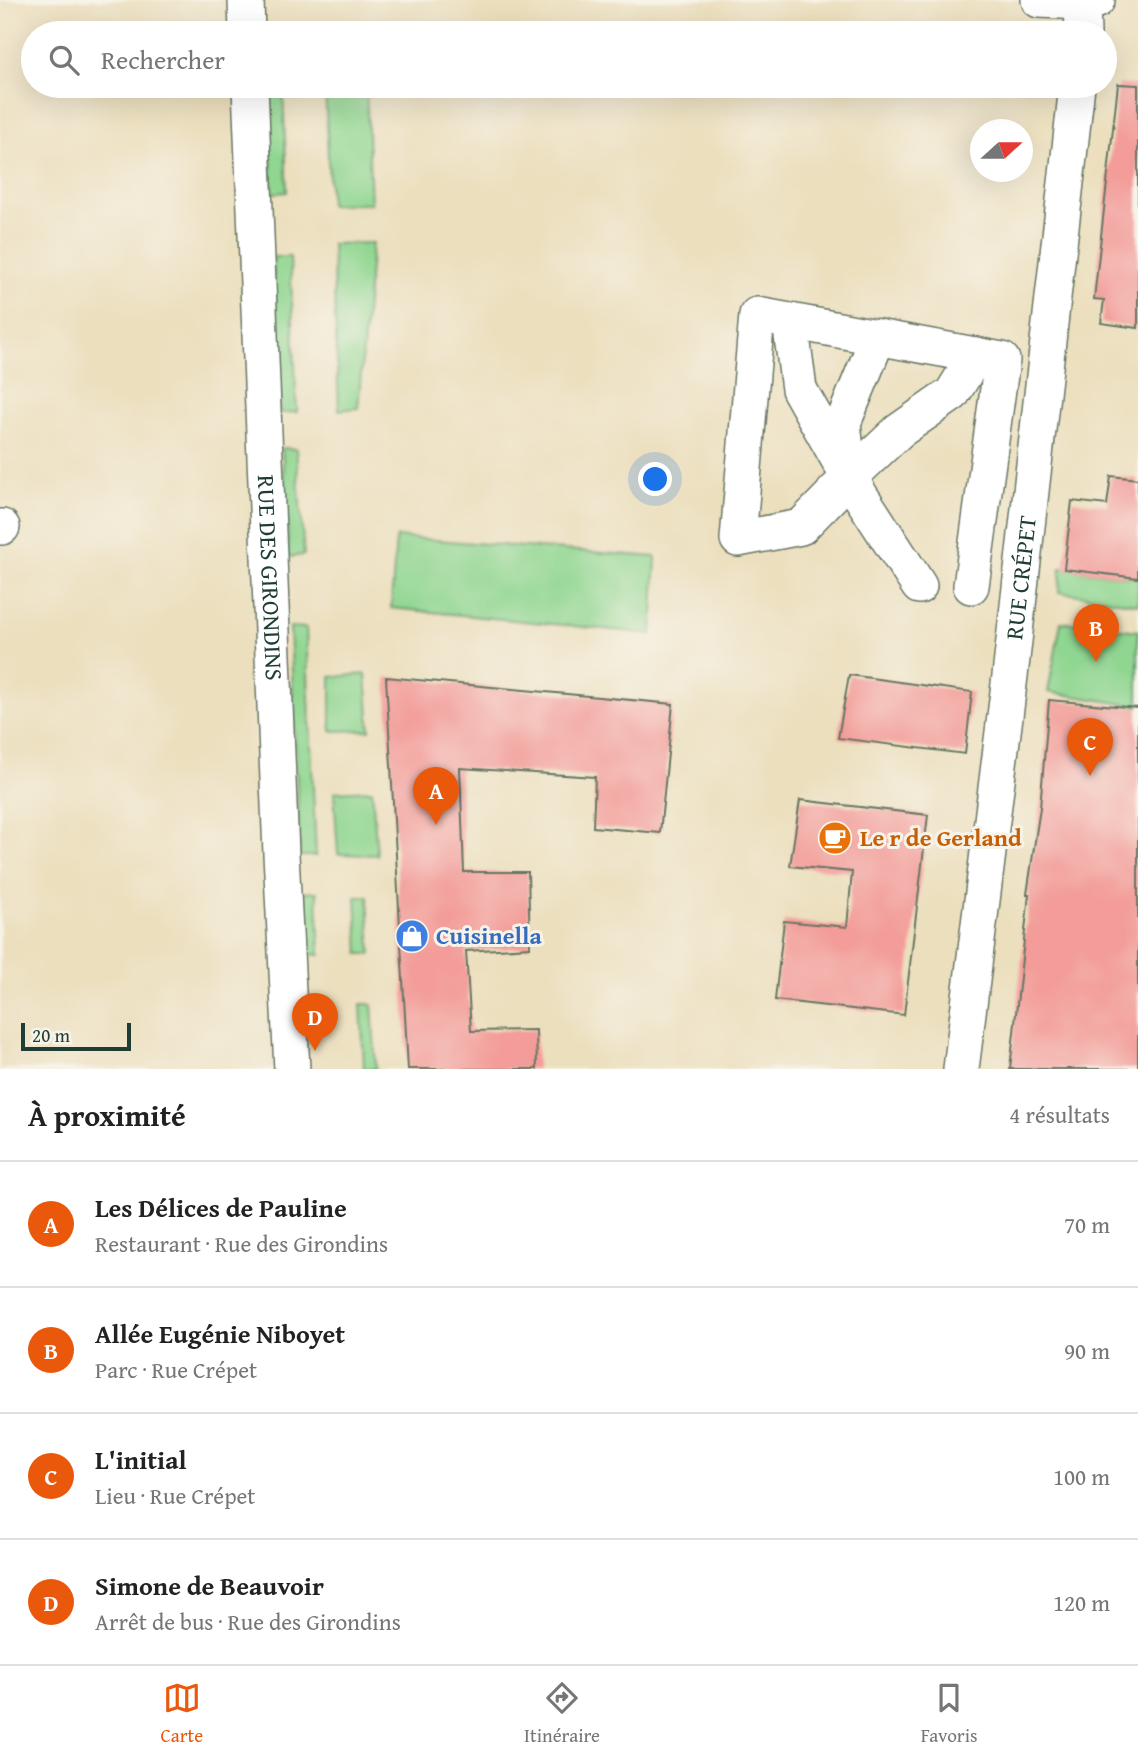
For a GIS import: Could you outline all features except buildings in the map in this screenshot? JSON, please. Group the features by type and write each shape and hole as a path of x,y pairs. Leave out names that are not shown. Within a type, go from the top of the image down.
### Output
{"street":[{"path":"246,0 247,21"},
{"path":"1039,0 1086,9"},
{"name":"RUE DES GIRONDINS","path":"250,98 292,1069"},
{"name":"RUE CRÉPET","path":"961,1069 1010,676 1076,98"},
{"path":"971,586 1002,360 976,355 790,321 757,314 738,539 801,527 899,431 952,394 976,355"},
{"path":"790,321 799,390 842,485 919,586"},
{"path":"842,485 844,423 878,337"}],"green space":[{"path":"268,98 283,98 287,192 272,193"},
{"path":"326,98 367,98 371,203 330,205"},
{"path":"372,243 358,408 339,410 332,244"},
{"path":"273,257 290,257 297,412 280,413"},
{"path":"282,448 296,449 304,555 289,557"},
{"path":"396,537 656,557 652,634 391,608"},
{"path":"1061,568 1138,578 1138,604 1059,592"},
{"path":"1061,622 1138,631 1138,706 1048,692"},
{"path":"290,627 306,628 316,856 300,856"},
{"path":"366,674 370,730 331,731 331,677"},
{"path":"372,790 377,855 338,854 334,792"},
{"path":"303,892 317,892 320,955 304,954"},
{"path":"368,896 371,954 359,954 356,897"},
{"path":"361,1004 372,1004 376,1069 364,1069"}],"place":[{"name":"Allée Eugénie Niboyet","path":"1096,662"},
{"name":"L'initial","path":"1090,776"},
{"name":"Les Délices de Pauline","path":"436,825"},
{"name":"Le r de Gerland","path":"835,838"},
{"name":"Cuisinella","path":"412,936"},
{"name":"Simone de Beauvoir","path":"315,1051"}]}
